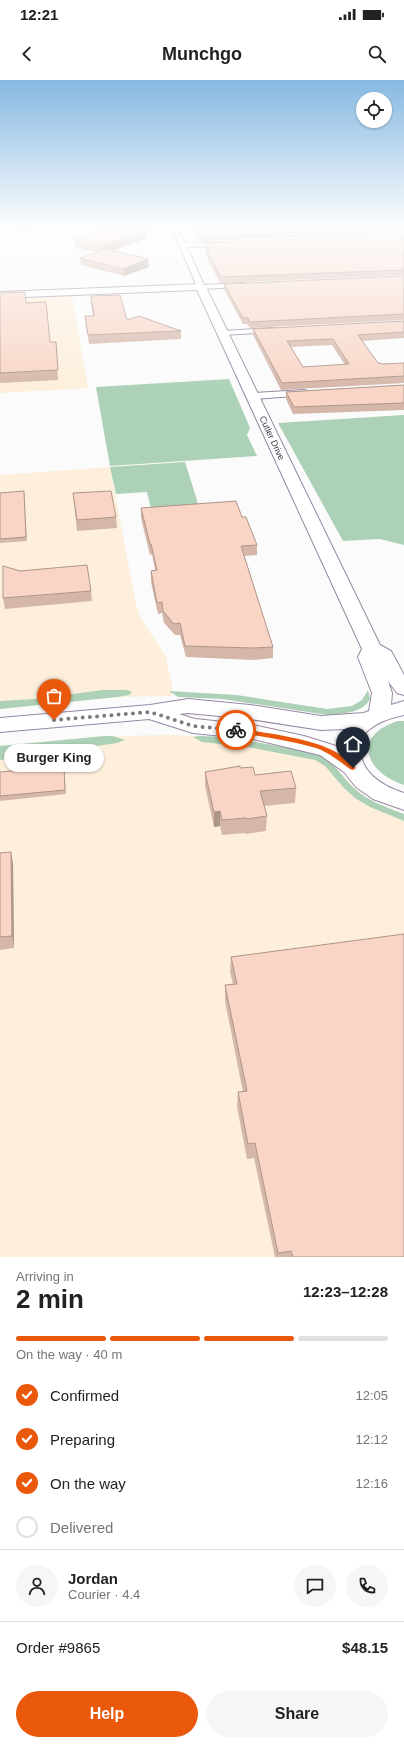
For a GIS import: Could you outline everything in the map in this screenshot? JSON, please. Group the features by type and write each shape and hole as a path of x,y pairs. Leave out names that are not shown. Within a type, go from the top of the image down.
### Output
{"street":[{"name":"Cutler Drive","path":"198,281 372,649 384,655 394,676 404,689"},
{"path":"0,295 252,284"},
{"path":"223,333 282,330"},
{"path":"253,396 317,392"},
{"name":"Cutler Drive","path":"372,649 368,657 382,693 372,716"},
{"path":"0,725 150,712 188,706 250,712 321,723 339,723 404,708"},
{"path":"150,712 193,726 253,732 319,747 335,754 353,768"},
{"path":"372,716 355,730 349,741 349,758 358,776 376,791 404,802"}],"shaded area":[{"path":"72,295 88,388 0,393 0,298"},
{"path":"110,467 136,604 140,617 166,657 172,685 172,696 117,697 0,709 0,475"},
{"path":"171,735 217,737 312,752 337,768 352,786 367,798 384,807 404,814 404,1257 0,1257 0,746 105,736"}],"green space":[{"path":"229,379 250,428 247,435 257,456 110,466 96,387"},
{"path":"404,415 404,545 380,539 343,541 278,423"},
{"path":"185,462 200,510 152,513 147,492 116,494 110,467"},
{"path":"103,690 127,690 132,692 129,695 117,697 0,709 0,701 35,699"},
{"path":"368,690 370,699 367,704 352,712 328,715 222,699 178,697 169,691 237,695 327,709 352,706 362,700"},
{"path":"398,721 404,721 404,785 380,772 373,763 369,754 369,744 374,736 383,728"},
{"path":"112,736 125,740 117,743 59,754 0,760 0,746"},
{"path":"200,736 244,740 315,753 332,764 358,792 377,803 404,814 404,821 370,807 355,798 343,787 325,766 315,760 248,747 202,742 193,737"}],"building":[{"path":"293,281 404,281 404,314 250,322 248,318 243,318 224,284"},
{"path":"25,292 26,303 46,302 50,342 56,342 58,370 0,373 0,293"},
{"path":"120,295 127,320 139,316 181,331 88,335 85,316 94,316 91,296"},
{"path":"404,321 404,332 358,335 378,363 404,363 404,376 282,383 253,329","holes":["333,339 349,364 303,367 287,341"]},
{"path":"404,385 404,403 294,407 286,392"},
{"path":"24,491 26,537 0,539 0,493"},
{"path":"111,491 116,517 77,520 73,493"},
{"path":"236,501 242,517 246,517 257,545 241,546 273,647 254,648 185,646 180,623 174,624 163,611 162,602 157,603 151,571 157,570 141,508"},
{"path":"87,565 91,591 3,598 3,566 20,571"},
{"path":"64,766 65,790 0,796 0,772"},
{"path":"240,766 240,768 253,767 255,775 291,771 296,788 260,791 267,816 222,820 220,811 214,812 205,772"},
{"path":"11,852 12,936 0,937 0,853"},
{"path":"404,934 404,1257 293,1257 291,1251 278,1253 255,1143 248,1144 238,1092 247,1091 225,985 237,984 231,957"}],"way so far":[{"path":"54,720 150,712 193,726 236,730"}],"place":[{"name":"Burger King","path":"54,720"}],"route":[{"path":"236,730 253,732 319,747 335,754 353,768"}]}
